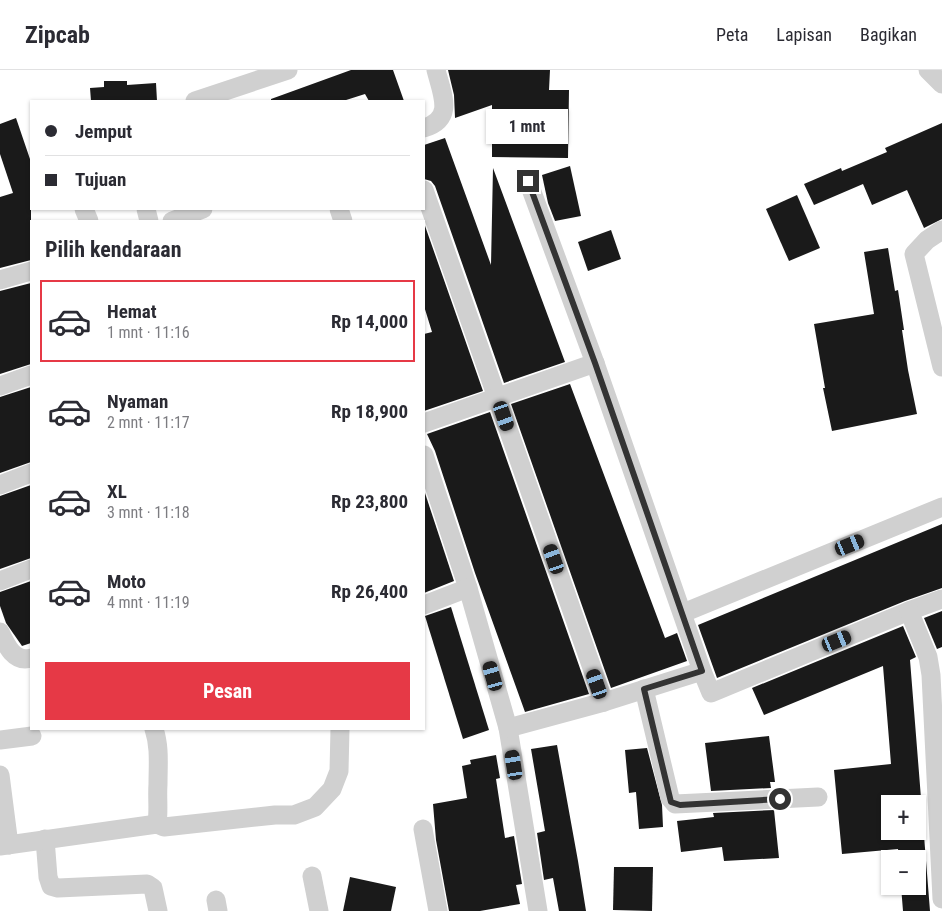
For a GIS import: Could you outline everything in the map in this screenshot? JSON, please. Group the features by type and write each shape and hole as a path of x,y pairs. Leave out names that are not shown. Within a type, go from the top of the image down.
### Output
{"street":[{"path":"201,100 233,95 288,70"},
{"path":"425,128 434,125 444,115 442,91 436,70"},
{"path":"928,70 942,84"},
{"path":"528,181 595,363 711,693 942,599"},
{"path":"425,193 604,702"},
{"path":"175,220 200,210"},
{"path":"942,230 927,240 914,254 942,367"},
{"path":"0,280 30,271"},
{"path":"425,423 595,363"},
{"path":"0,386 30,375"},
{"path":"425,462 432,507 468,588 508,728 538,911"},
{"path":"0,486 30,473"},
{"path":"683,613 942,507"},
{"path":"0,581 30,569"},
{"path":"425,605 468,588"},
{"path":"909,611 928,657 931,675 942,899"},
{"path":"0,632 10,652 29,662"},
{"path":"508,728 604,702 702,671"},
{"path":"644,689 670,798 675,804 818,797"},
{"path":"154,730 159,770 157,824"},
{"path":"0,775 5,846 157,824 164,827 275,815 294,815 316,807 332,788 339,771 340,730"},
{"path":"0,740 32,736"},
{"path":"422,829 438,911"},
{"path":"44,839 48,877 51,886 58,888 147,884 153,888 158,911"},
{"path":"312,876 319,911"}],"building":[{"path":"351,70 393,70 404,100 368,100 365,94 346,100 271,99"},
{"path":"448,70 550,70 549,90 569,90 568,158 492,157 492,105 455,118 454,95"},
{"path":"104,81 127,81 127,85 156,83 157,100 91,100 90,88 104,87"},
{"path":"16,118 30,159 31,220 30,260 0,268 0,197 13,193 0,154 0,124"},
{"path":"942,123 942,219 924,228 907,190 872,205 863,184 814,205 804,184 841,168 842,171 887,152 885,148"},
{"path":"445,138 491,265 493,168 565,362 504,383 435,186 431,181 425,179 425,145"},
{"path":"570,166 581,216 555,221 548,203 542,175"},
{"path":"797,195 820,248 789,261 766,209"},
{"path":"425,226 483,391 425,411 425,334 432,332 425,309"},
{"path":"611,230 621,259 588,271 578,242"},
{"path":"888,248 895,291 898,290 908,370 917,414 832,431 823,388 825,388 814,324 874,314 864,252"},
{"path":"30,283 30,364 0,374 0,291"},
{"path":"570,384 665,638 677,633 687,661 611,688 511,404"},
{"path":"30,387 30,462 0,473 0,397"},
{"path":"490,412 589,694 525,712 475,573 435,451 427,434"},
{"path":"30,485 30,558 0,569 0,496"},
{"path":"425,493 454,581 425,593"},
{"path":"942,524 942,588 905,601 717,678 698,625"},
{"path":"30,581 30,643 22,646 6,623 0,606 0,592"},
{"path":"451,607 489,730 463,739 425,616"},
{"path":"942,611 942,647 937,649 924,618"},
{"path":"903,626 916,657 910,660 921,795 881,795 881,840 924,840 925,850 898,849 842,854 834,770 891,764 883,666 764,715 752,688"},
{"path":"769,736 775,782 770,782 771,788 711,791 705,743"},
{"path":"557,745 586,911 559,911 553,878 544,880 537,833 545,831 531,749"},
{"path":"647,748 662,805 663,827 639,829 636,792 629,793 625,750"},
{"path":"496,755 500,778 496,779 505,838 514,836 522,884 516,885 520,904 480,911 449,911 436,840 433,804 467,798 462,766 471,764 470,760"},
{"path":"774,810 779,858 724,861 722,847 681,852 677,821 714,817 713,813"},
{"path":"926,861 930,911 903,911 902,895 926,895"},
{"path":"614,867 653,867 652,911 613,910"},
{"path":"350,877 396,887 391,911 343,911"}],"route":[{"path":"528,181 595,363 702,671 644,689 671,802 680,805 780,799"}]}
